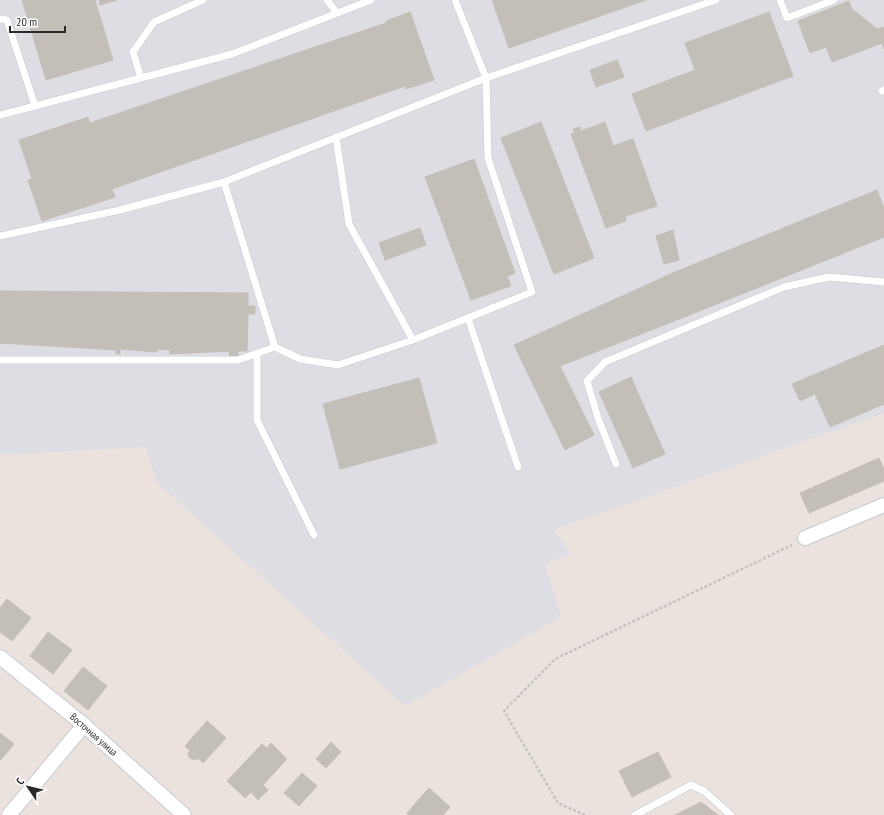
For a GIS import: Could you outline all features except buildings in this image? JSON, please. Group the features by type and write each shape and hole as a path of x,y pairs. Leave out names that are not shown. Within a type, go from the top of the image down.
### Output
{"street":[{"path":"805,538 884,505"},
{"name":"Восточная улица","path":"0,657 84,725 184,815"},
{"path":"9,815 84,725"}],"lane":[{"path":"141,78 133,52 154,22 203,0"},
{"path":"327,0 337,13"},
{"path":"0,115 232,54 371,0"},
{"path":"0,360 238,360 275,347 300,359 338,365 413,340 532,292 488,158 486,78 455,0"},
{"path":"0,234 120,210 224,182 486,78 716,0"},
{"path":"780,0 787,18 834,0"},
{"path":"0,19 7,20 35,106"},
{"path":"336,137 349,224 413,340"},
{"path":"224,182 275,347"},
{"path":"616,464 598,418 587,381 605,362 784,286 829,277 884,282"},
{"path":"468,318 518,467"},
{"path":"257,354 257,420 314,535"},
{"path":"635,815 691,785 704,791 731,815"}],"path":[{"path":"585,815 558,803 504,711 554,659 805,538"}],"shaded area":[{"path":"0,0 884,0 884,413 553,530 572,554 545,563 561,617 405,706 157,483 146,447 0,455"}]}
